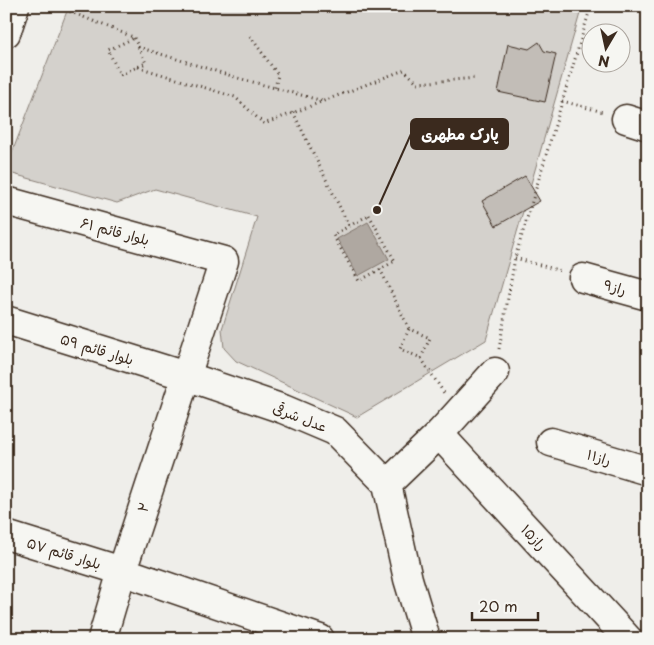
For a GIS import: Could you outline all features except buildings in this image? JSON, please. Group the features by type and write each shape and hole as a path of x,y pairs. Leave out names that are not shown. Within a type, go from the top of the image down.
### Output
{"street":[{"path":"6,33 15,6"},
{"name":"بلوار قائم ۶۱","path":"6,201 224,261 186,376"},
{"name":"راز۹","path":"583,278 648,296"},
{"name":"بلوار قائم ۵۹","path":"9,321 186,376"},
{"path":"426,639 408,579 387,484 439,434 496,372"},
{"name":"عدل شرقی","path":"186,376 283,409 336,431 387,484"},
{"name":"۲","path":"102,639 122,571 186,376"},
{"name":"راز۱۵","path":"439,434 628,639"},
{"name":"راز۱۱","path":"551,442 648,471"},
{"name":"بلوار قائم ۵۷","path":"6,535 122,571 320,639"}],"path":[{"path":"56,6 134,38 146,63 120,75 108,50 134,38"},
{"path":"496,372 515,258 591,6"},
{"path":"250,36 278,75 274,88"},
{"path":"138,47 238,78 324,101"},
{"path":"138,66 180,81 235,97 264,124 404,70 418,83 476,78"},
{"path":"562,101 637,123"},
{"path":"293,112 349,226"},
{"path":"369,215 395,261 359,281 333,234 349,226 369,215"},
{"path":"515,258 583,278"},
{"path":"380,269 409,329 430,338 422,358"},
{"path":"409,329 400,349 422,358 458,414"}],"shaded area":[{"path":"69,6 565,6 581,10 486,340 357,417 236,361 224,348 222,329 257,217 155,189 117,203 6,172"},
{"path":"368,222 389,259 358,276 337,239"}],"place":[{"name":"پارک مطهری","path":"377,210"}]}
